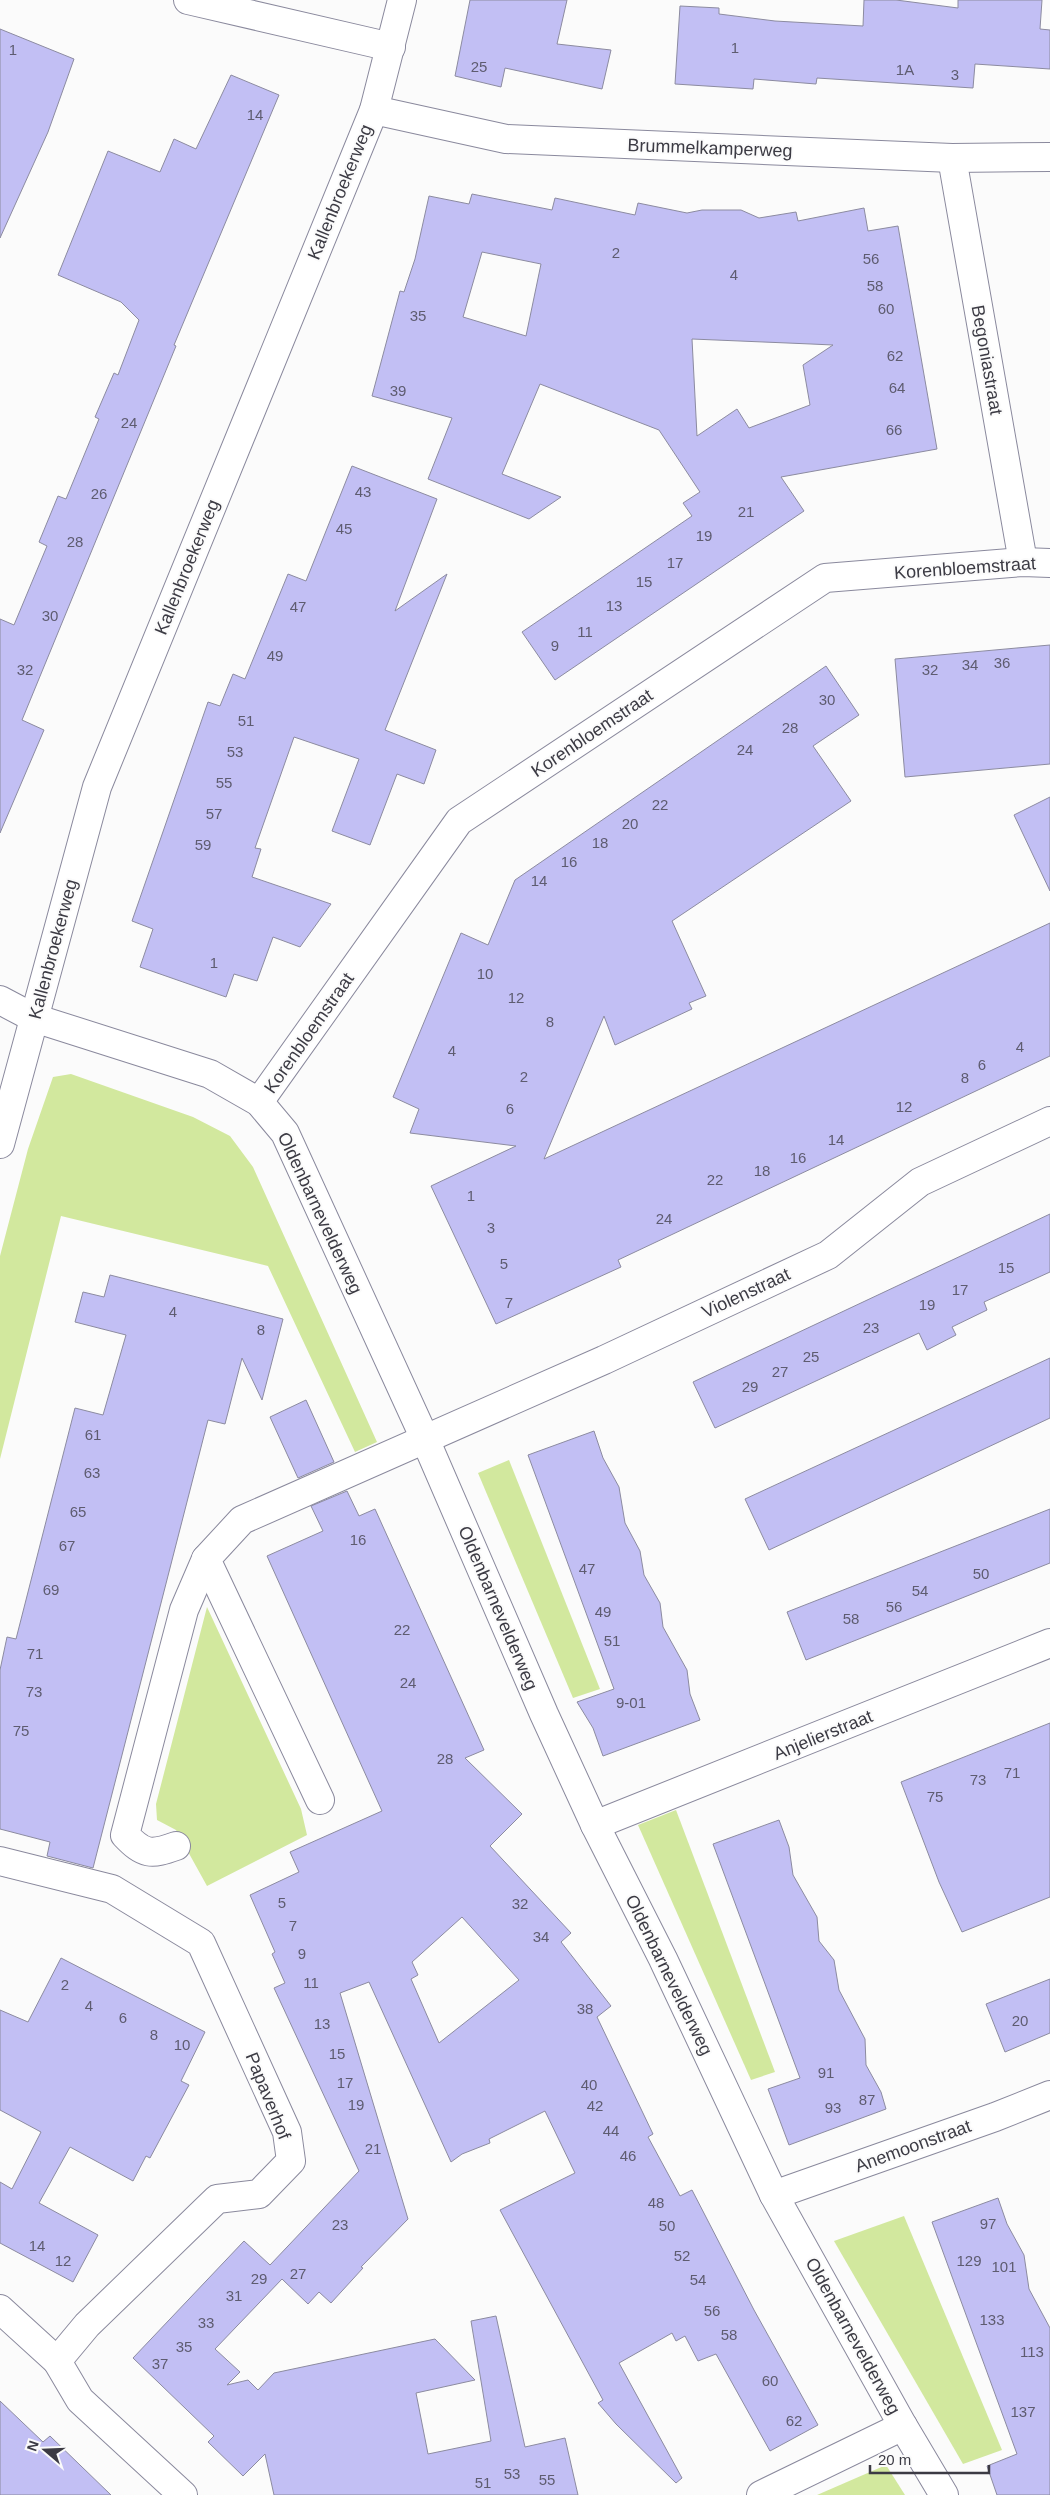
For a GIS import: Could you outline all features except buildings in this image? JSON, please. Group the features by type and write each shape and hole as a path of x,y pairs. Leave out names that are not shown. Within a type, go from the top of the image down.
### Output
{"street":[{"path":"188,0 391,47"},
{"name":"Kallenbroekerweg","path":"0,1144 97,787 374,110 402,0"},
{"name":"Brummelkamperweg","path":"374,110 506,139 952,158 1050,157"},
{"name":"Begoniastraat","path":"952,158 1023,562"},
{"name":"Korenbloemstraat","path":"259,1102 459,821 825,578 1023,562 1050,563"},
{"name":"Oldenbarnevelderweg","path":"0,1000 34,1018 210,1074 259,1102 285,1133 425,1439 544,1714 596,1825 663,1959 774,2195 903,2426 944,2495"},
{"name":"Violenstraat","path":"425,1439 604,1360 828,1255 920,1182 1050,1120"},
{"path":"176,1846 155,1853 138,1849 125,1835 184,1610 206,1559 242,1520 425,1439"},
{"path":"206,1559 320,1800"},
{"name":"Anjelierstraat","path":"596,1825 1050,1644"},
{"name":"Papaverhof","path":"0,1861 112,1889 201,1942 287,2132 291,2161 259,2194 217,2198 87,2325 57,2361"},
{"name":"Anemoonstraat","path":"774,2195 995,2117 1050,2095"},
{"path":"0,2309 57,2361 80,2400 183,2495"},
{"path":"761,2495 903,2426"}],"green space":[{"path":"71,1074 193,1117 230,1136 253,1167 377,1442 355,1452 268,1266 61,1216 0,1459 0,1256 28,1149 53,1077"},
{"path":"509,1460 600,1689 573,1698 478,1473"},
{"path":"207,1607 301,1809 307,1835 207,1886 176,1830 157,1820 156,1804"},
{"path":"676,1810 775,2072 751,2080 638,1825"},
{"path":"904,2216 1002,2450 963,2464 834,2241"},
{"path":"886,2465 905,2495 817,2495"}]}
